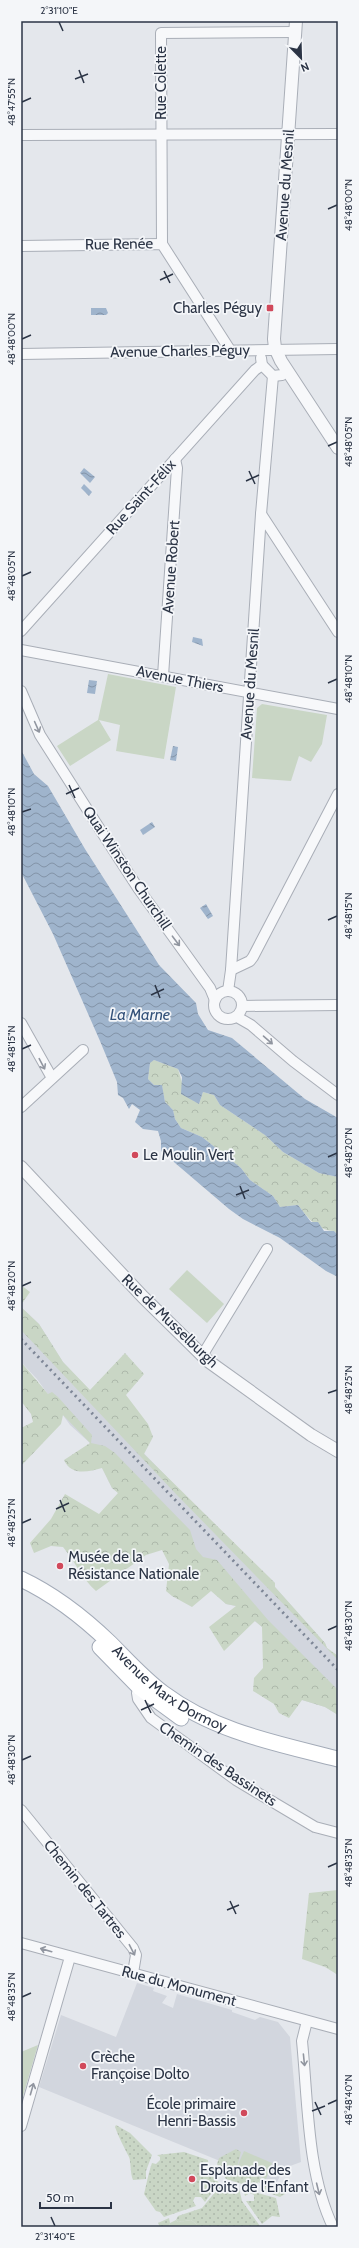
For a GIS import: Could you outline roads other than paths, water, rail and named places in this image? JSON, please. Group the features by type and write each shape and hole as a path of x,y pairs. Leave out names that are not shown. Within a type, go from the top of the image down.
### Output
{"main road":[{"name":"Avenue Marx Dormoy","path":"21,1579 55,1597 86,1620 144,1684 156,1701 196,1725 272,1751 338,1767"},
{"name":"Avenue Marx Dormoy","path":"21,1589 47,1602 78,1625 144,1684 192,1713 213,1724 234,1731 338,1759"}],"street":[{"name":"Avenue du Mesnil","path":"275,348 274,339 296,26"},
{"name":"Rue Colette","path":"162,244 161,33 296,26"},
{"path":"21,135 338,134"},
{"name":"Rue Renée","path":"21,246 162,244 230,350"},
{"path":"275,348 288,371 338,448"},
{"name":"Avenue Charles Péguy","path":"21,354 261,350 275,348 286,351 338,348"},
{"path":"261,350 262,365 273,376 282,375 288,371"},
{"name":"Rue Saint-Félix","path":"21,631 255,370 262,365"},
{"name":"Avenue du Mesnil","path":"228,991 231,970 261,514 273,376"},
{"name":"Avenue Robert","path":"163,676 177,468 175,459"},
{"path":"261,514 338,632"},
{"name":"Avenue Thiers","path":"21,650 338,709"},
{"name":"Quai Winston Churchill","path":"21,691 40,735 138,888 210,988 215,1000"},
{"path":"231,970 250,961 253,957 338,794"},
{"path":"228,991 236,994 242,1006 237,1016 228,1020 219,1017 214,1009 215,1000 220,994 228,991"},
{"path":"242,1006 338,1005"},
{"path":"237,1016 251,1025 293,1061 338,1095"},
{"path":"21,1023 52,1078"},
{"path":"21,1107 83,1050"},
{"name":"Rue de Musselburgh","path":"21,1167 143,1298 202,1356 311,1435 338,1451"},
{"path":"202,1356 268,1249"},
{"name":"Chemin des Bassinets","path":"144,1684 137,1693 138,1699 151,1718 236,1780 315,1827 338,1833"},
{"name":"Chemin des Tartres","path":"21,1810 133,1948 136,1955 133,1973"},
{"name":"Rue du Monument","path":"21,1943 338,2029"},
{"path":"21,2126 70,1957"},
{"path":"307,2021 302,2041 314,2167 324,2206 333,2227"}],"water":[{"path":"91,308 106,308 108,313 106,315 91,315"},
{"path":"84,468 95,477 90,483 80,473"},
{"path":"84,484 92,492 89,496 81,488"},
{"path":"193,637 202,639 203,646 192,642"},
{"path":"89,680 97,681 95,694 87,693"},
{"path":"173,746 178,747 176,761 170,760"},
{"name":"La Marne","path":"21,750 34,774 48,786 85,849 159,965 196,1003 198,1014 208,1030 232,1038 305,1099 338,1118 338,1177 319,1173 283,1152 265,1135 220,1105 214,1095 203,1092 199,1104 181,1094 182,1077 178,1069 154,1060 150,1063 148,1079 154,1085 162,1085 165,1102 173,1110 175,1119 181,1128 202,1137 241,1168 250,1180 273,1196 280,1207 298,1205 311,1222 318,1222 324,1231 334,1231 338,1235 338,1277 326,1271 280,1238 243,1219 229,1209 161,1151 161,1141 158,1131 143,1129 135,1122 140,1110 132,1104 129,1109 123,1098 118,1095 117,1082 100,1041 53,934 21,872"},
{"path":"152,822 155,827 143,835 140,830"},
{"path":"206,904 213,916 208,919 200,908"}],"railway":[{"path":"21,1339 338,1670"}],"place":[{"name":"Charles Péguy","path":"270,308"},
{"name":"Le Moulin Vert","path":"135,1155"},
{"name":"Musée de la Résistance Nationale","path":"60,1566"},
{"name":"Crèche Françoise Dolto","path":"83,2066"},
{"name":"École primaire Henri-Bassis","path":"244,2113"},
{"name":"Esplanade des Droits de l'Enfant","path":"192,2179"}]}
